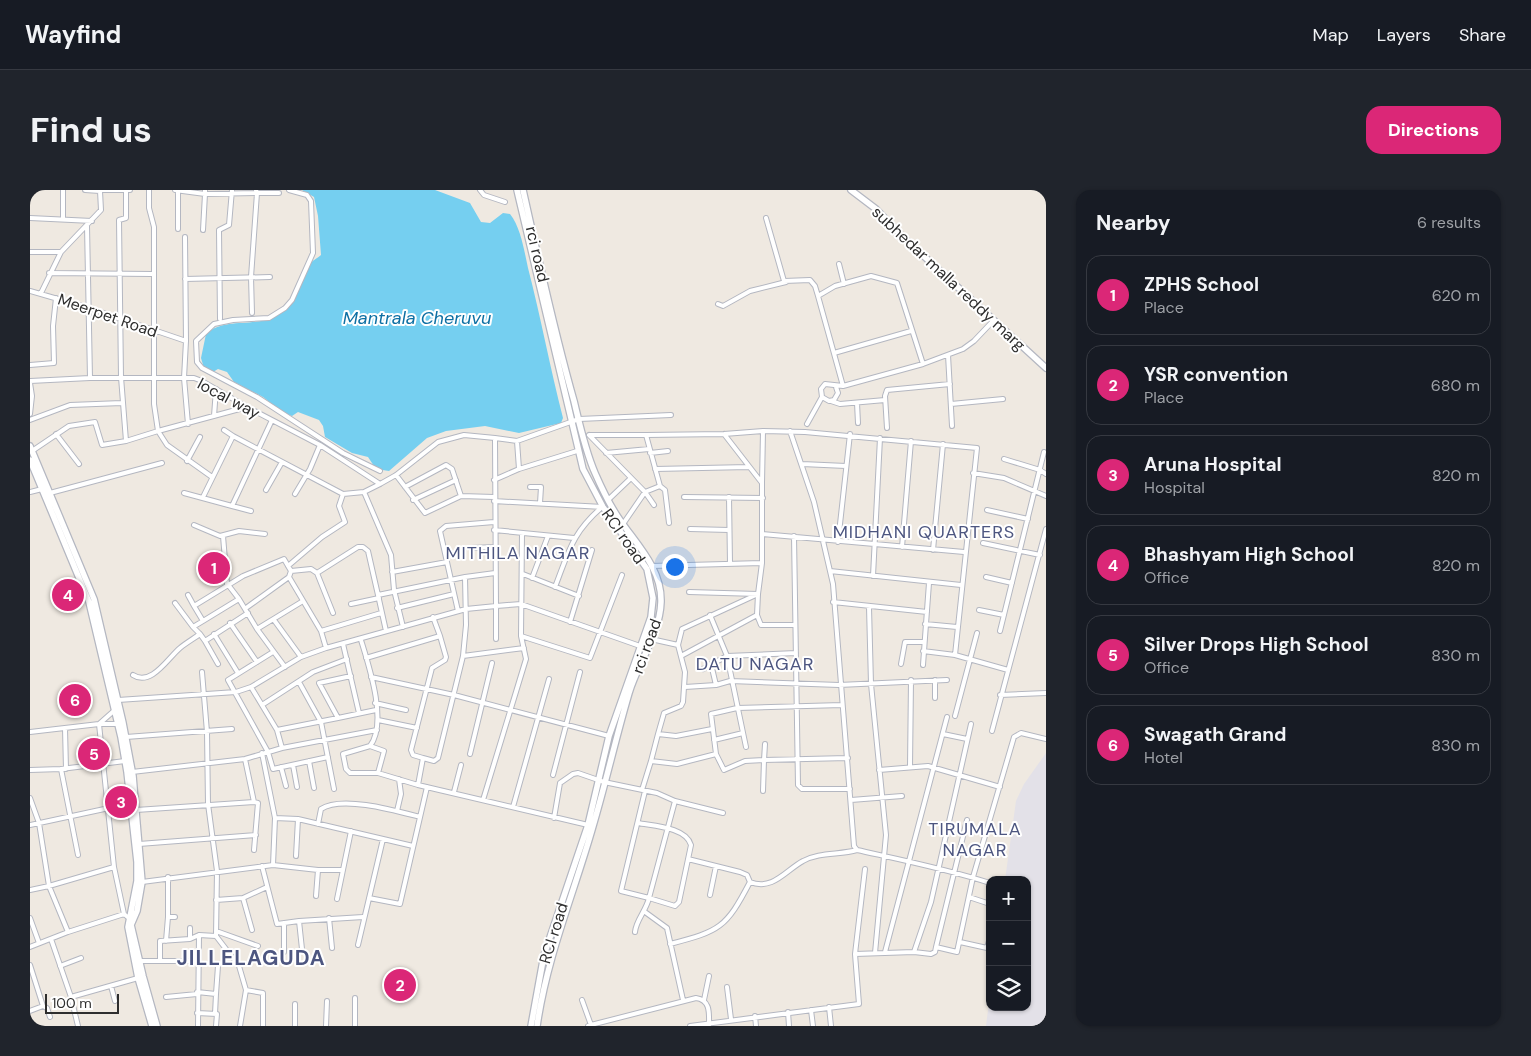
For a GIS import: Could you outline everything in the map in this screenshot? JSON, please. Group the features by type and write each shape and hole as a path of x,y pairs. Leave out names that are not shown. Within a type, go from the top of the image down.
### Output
{"main road":[{"name":"RCI road","path":"517,190 577,452 583,469 603,507 650,567 653,598 651,618 609,736 601,781 588,825 544,956 531,1026"},
{"name":"rci road","path":"523,190 563,362 588,458 608,500 659,582 661,601 651,638 632,684 601,781 593,827 554,943 542,992 537,1026"},
{"name":"subhedar malla reddy marg","path":"851,190 876,209 903,237 1046,368"},
{"path":"31,448 43,489 89,602 117,709 137,862 137,882 128,917 128,927 138,978 152,1026"},
{"path":"30,460 36,466 50,493 94,599 118,700 117,709"},
{"path":"120,724 126,737 132,772 142,882 136,915 128,917"},
{"path":"128,917 157,1026"}],"street":[{"path":"62,219 63,190"},
{"path":"85,190 130,190"},
{"path":"41,293 49,273 61,252 101,210 100,190"},
{"path":"126,190 126,218 119,220 121,377 126,442"},
{"path":"149,190 149,208 154,227 152,274 154,404 158,431 167,446 212,477"},
{"path":"178,229 176,190 279,193"},
{"path":"289,190 307,194 310,201 314,247 297,290 285,308 269,318 222,322 205,330 196,340 197,362 202,368 257,397 343,453 380,471"},
{"path":"480,190 484,195 505,202"},
{"path":"203,230 205,192"},
{"path":"220,319 219,230 229,225 232,192"},
{"path":"252,313 251,277 257,192"},
{"path":"30,218 92,221"},
{"path":"766,218 786,282"},
{"path":"87,226 90,378"},
{"path":"185,237 186,341 184,378 188,424"},
{"path":"30,252 61,252"},
{"path":"839,264 844,284"},
{"path":"49,273 88,275 152,274"},
{"path":"818,296 820,292 870,276 897,283 923,364"},
{"path":"185,279 270,277"},
{"path":"718,304 723,306 750,292 786,282 804,278 810,280 815,286 843,386"},
{"name":"Meerpet Road","path":"30,292 41,293 89,308 186,341"},
{"path":"30,365 54,363 53,326 56,298"},
{"path":"807,424 822,397 820,392 823,386 832,384 836,387 843,386 923,364 948,355 974,342 993,321"},
{"path":"834,353 911,331"},
{"path":"948,355 952,426"},
{"name":"local way","path":"30,382 121,377 184,378 202,381 320,445 380,484"},
{"path":"30,382 32,396 30,414"},
{"path":"886,428 885,400 887,390 950,384"},
{"path":"831,401 838,396 836,387"},
{"path":"214,416 216,388"},
{"path":"822,397 837,404 885,400"},
{"path":"951,404 1003,399"},
{"path":"856,402 858,423"},
{"path":"30,420 70,405 122,403"},
{"path":"31,448 69,426 95,422 102,445 126,442 158,431 247,407"},
{"path":"224,430 306,476 343,494 364,492 380,484 396,475 438,442 464,436 517,442 578,419 671,415"},
{"path":"232,506 272,420"},
{"path":"763,431 762,483 764,498 762,563 757,615 761,625 795,625"},
{"path":"790,431 814,502 830,571 839,685 848,758 854,846 857,850"},
{"path":"654,505 645,492 590,435 724,434 790,431 850,434 976,448 954,655"},
{"path":"56,434 79,464"},
{"path":"724,434 762,483"},
{"path":"838,542 850,434"},
{"path":"646,435 660,486 665,490 668,523"},
{"path":"203,497 233,436"},
{"path":"187,461 200,437"},
{"path":"495,438 494,547 496,639"},
{"path":"873,576 880,438"},
{"path":"902,547 912,441"},
{"path":"517,442 519,469"},
{"path":"933,550 943,444"},
{"path":"295,494 306,476 320,445"},
{"path":"606,453 668,451"},
{"path":"494,480 519,469 577,452"},
{"path":"1000,631 1044,452"},
{"path":"1004,459 1040,470 1046,474"},
{"path":"266,490 282,462"},
{"path":"50,493 162,463"},
{"path":"802,464 846,466"},
{"path":"405,487 446,465 452,469 462,496"},
{"path":"655,469 749,466"},
{"path":"973,473 1004,478 1046,496"},
{"path":"396,475 413,500 425,513 462,496 540,504 603,507"},
{"path":"608,500 632,478"},
{"path":"413,500 456,480"},
{"path":"623,524 645,492 660,486"},
{"path":"530,487 541,487 540,504"},
{"path":"30,492 43,489"},
{"path":"364,492 391,554 394,590 402,626"},
{"path":"184,493 251,511"},
{"path":"288,566 322,537 345,522 339,506 343,494"},
{"path":"684,497 764,498"},
{"path":"729,497 730,563"},
{"path":"555,587 574,538 584,523 603,507"},
{"path":"987,510 1028,519"},
{"path":"458,611 440,531 446,526 494,522"},
{"path":"194,526 223,536 239,531 265,534"},
{"path":"992,731 1000,695 1046,529"},
{"path":"494,530 574,538"},
{"path":"690,530 730,530"},
{"path":"483,800 526,659 521,636 522,533"},
{"path":"762,534 964,552"},
{"path":"223,536 228,585 246,608 257,629 285,667"},
{"path":"532,578 548,536"},
{"path":"794,536 799,788 850,790"},
{"path":"983,543 1040,555"},
{"path":"317,573 358,547 363,547 368,551 386,632"},
{"path":"471,548 494,547"},
{"path":"570,622 592,550"},
{"path":"194,606 243,576 284,560 291,571 289,577 246,608"},
{"path":"392,572 447,562"},
{"path":"650,567 762,563"},
{"path":"291,571 311,569 317,573 333,613"},
{"path":"830,571 961,585"},
{"path":"351,604 394,590 495,573"},
{"path":"522,574 579,596"},
{"path":"521,636 590,658 622,575"},
{"path":"289,577 321,631 326,648"},
{"path":"434,618 446,654 445,660 432,668 411,753 434,761 438,758 463,656 466,577"},
{"path":"986,577 1012,583"},
{"path":"923,665 929,582"},
{"path":"689,592 758,594"},
{"path":"397,608 454,594"},
{"path":"638,823 686,835 690,845 677,905 621,892 664,713 681,706 685,687 678,645 682,629 758,594"},
{"path":"188,595 203,621"},
{"path":"193,627 239,599"},
{"path":"257,629 303,600"},
{"path":"833,602 926,612"},
{"path":"175,603 205,641 218,664"},
{"path":"118,700 236,692 251,687 301,658 326,648 361,640 402,626 466,609 521,604 640,646"},
{"path":"869,607 871,684 879,770 884,798 886,836 875,953"},
{"path":"979,610 1004,615"},
{"path":"205,641 248,612"},
{"path":"321,631 381,613"},
{"path":"710,615 727,656 730,681 746,747"},
{"path":"681,656 757,615"},
{"path":"274,620 301,658"},
{"path":"230,623 257,662"},
{"path":"926,624 957,627"},
{"path":"132,674 138,678 146,678 168,662 178,649 200,634"},
{"path":"214,634 238,673"},
{"path":"954,716 977,634"},
{"path":"366,658 440,636"},
{"path":"651,638 678,645"},
{"path":"361,640 371,678 378,720 374,740 370,746"},
{"path":"901,664 905,642 924,642"},
{"path":"343,644 359,713"},
{"path":"463,656 524,648"},
{"path":"923,651 954,655 1008,670"},
{"path":"273,652 228,680 268,752 272,769 328,757"},
{"path":"704,669 727,656 796,653"},
{"path":"262,705 314,672 347,659"},
{"path":"470,754 492,662"},
{"path":"711,664 716,685"},
{"path":"202,672 202,695 207,732 208,804 217,871 216,936 239,966 246,990 240,1026"},
{"path":"314,672 338,718"},
{"path":"553,775 568,725 580,672"},
{"path":"319,683 351,676"},
{"path":"371,678 426,688 609,736"},
{"path":"513,807 549,679"},
{"path":"910,768 911,680"},
{"path":"685,687 716,685 730,681 839,685 911,680 948,680"},
{"path":"935,680 935,698"},
{"path":"299,682 321,722 334,789"},
{"path":"251,687 277,730 282,748"},
{"path":"1000,695 1046,693"},
{"path":"375,703 406,710"},
{"path":"842,704 737,708 711,714 712,729 716,754 724,770 745,761 848,758"},
{"path":"99,724 117,709"},
{"path":"277,730 376,710"},
{"path":"885,952 947,717"},
{"path":"378,720 418,728"},
{"path":"30,947 68,932 128,917 114,867 99,724"},
{"path":"30,732 99,724 120,724"},
{"path":"914,952 931,902 971,724"},
{"path":"66,728 66,768"},
{"path":"126,737 207,732 232,728"},
{"path":"658,734 676,736 712,729"},
{"path":"132,772 245,759 282,748 377,730"},
{"path":"714,740 743,733"},
{"path":"936,947 954,952 958,950 973,877 1014,737 1021,733 1046,739"},
{"path":"943,734 968,739"},
{"path":"762,791 765,744"},
{"path":"378,773 384,751 370,746 343,754 346,769 350,773 378,773 418,785 588,825"},
{"path":"262,753 275,818 273,865"},
{"path":"651,761 678,764 716,754"},
{"path":"418,785 423,758"},
{"path":"245,759 254,802"},
{"path":"30,770 61,769 124,761"},
{"path":"309,761 314,788"},
{"path":"293,765 297,787"},
{"path":"454,792 461,765"},
{"path":"282,767 286,786"},
{"path":"879,770 934,767 1000,787"},
{"path":"61,769 78,855"},
{"path":"554,818 560,784 565,778 578,773 601,781 644,790 724,813"},
{"path":"397,811 401,794 399,779"},
{"path":"369,898 400,904 427,787"},
{"path":"851,800 902,796"},
{"path":"30,798 39,823 50,886 68,932"},
{"path":"635,932 636,924 645,912 675,800"},
{"path":"136,810 208,804 258,803 254,850"},
{"path":"318,824 322,809 330,805 367,804 420,818"},
{"path":"30,825 109,808"},
{"path":"275,818 298,819 413,846"},
{"path":"296,856 298,819"},
{"path":"855,954 914,952 933,954 967,820"},
{"path":"336,899 351,831"},
{"path":"139,844 256,835"},
{"path":"358,945 383,839"},
{"path":"750,882 757,884 775,882 805,860 857,850 938,870 954,872 986,882"},
{"path":"670,944 701,936 724,923 734,914 750,882 747,875 740,872 688,859"},
{"path":"142,882 273,865 318,870 342,870"},
{"path":"262,866 277,924 364,916"},
{"path":"710,895 716,866"},
{"path":"30,890 114,867"},
{"path":"690,1026 730,1019 859,1004 855,954 865,869"},
{"path":"316,896 318,870"},
{"path":"166,941 168,878"},
{"path":"216,900 243,898 267,887"},
{"path":"969,897 986,903"},
{"path":"243,898 252,930"},
{"path":"645,912 667,928 683,1000"},
{"path":"168,917 175,917"},
{"path":"30,918 39,943"},
{"path":"328,918 332,948"},
{"path":"300,921 302,948"},
{"path":"284,923 284,952"},
{"path":"190,928 190,939"},
{"path":"216,931 258,946"},
{"path":"160,961 160,941 190,939 199,935 216,936"},
{"path":"198,1026 199,935"},
{"path":"51,939 71,997 78,1026"},
{"path":"960,942 986,948"},
{"path":"60,966 81,958"},
{"path":"139,961 198,961"},
{"path":"30,965 43,1006 47,1008 50,1017"},
{"path":"216,1026 218,966"},
{"path":"709,976 704,1000 709,1010 709,1024"},
{"path":"71,997 138,978"},
{"path":"111,986 115,1001"},
{"path":"727,988 730,1026"},
{"path":"246,990 263,993 263,1026"},
{"path":"166,997 197,993 216,994"},
{"path":"355,998 355,1026"},
{"path":"582,1000 590,1026 683,1000 696,998 704,1000"},
{"path":"326,1001 326,1026"},
{"path":"295,1004 295,1026"},
{"path":"30,1011 43,1006"},
{"path":"829,1007 831,1026"},
{"path":"811,1010 813,1026"},
{"path":"788,1012 789,1026"},
{"path":"198,1013 215,1014"},
{"path":"755,1016 756,1026"}],"shaded area":[{"path":"1046,753 1046,1026 986,1026 988,1011 1031,1011 1031,876 1006,876 1016,801 1024,784"}],"water":[{"name":"Mantrala Cheruvu","path":"302,190 435,190 470,203 481,222 490,223 503,213 510,214 517,226 523,247 563,418 561,423 519,433 485,426 446,431 427,438 389,471 376,469 368,457 352,453 325,437 323,426 319,420 298,412 292,416 282,412 263,397 234,382 227,372 218,369 213,372 204,368 201,358 206,334 221,326 267,320 276,316 293,300 309,265 321,255 318,216 314,197"}],"place":[{"name":"ZPHS School","path":"214,568"},
{"name":"Bhashyam High School","path":"68,595"},
{"name":"Swagath Grand","path":"75,700"},
{"name":"Silver Drops High School","path":"94,754"},
{"name":"Aruna Hospital","path":"121,802"},
{"name":"YSR convention","path":"400,985"}],"district":[{"name":"MIDHANI QUARTERS","path":"924,532"},
{"name":"MITHILA NAGAR","path":"518,553"},
{"name":"DATU NAGAR","path":"755,664"},
{"name":"TIRUMALA NAGAR","path":"975,839"},
{"name":"JILLELAGUDA","path":"251,958"}]}
